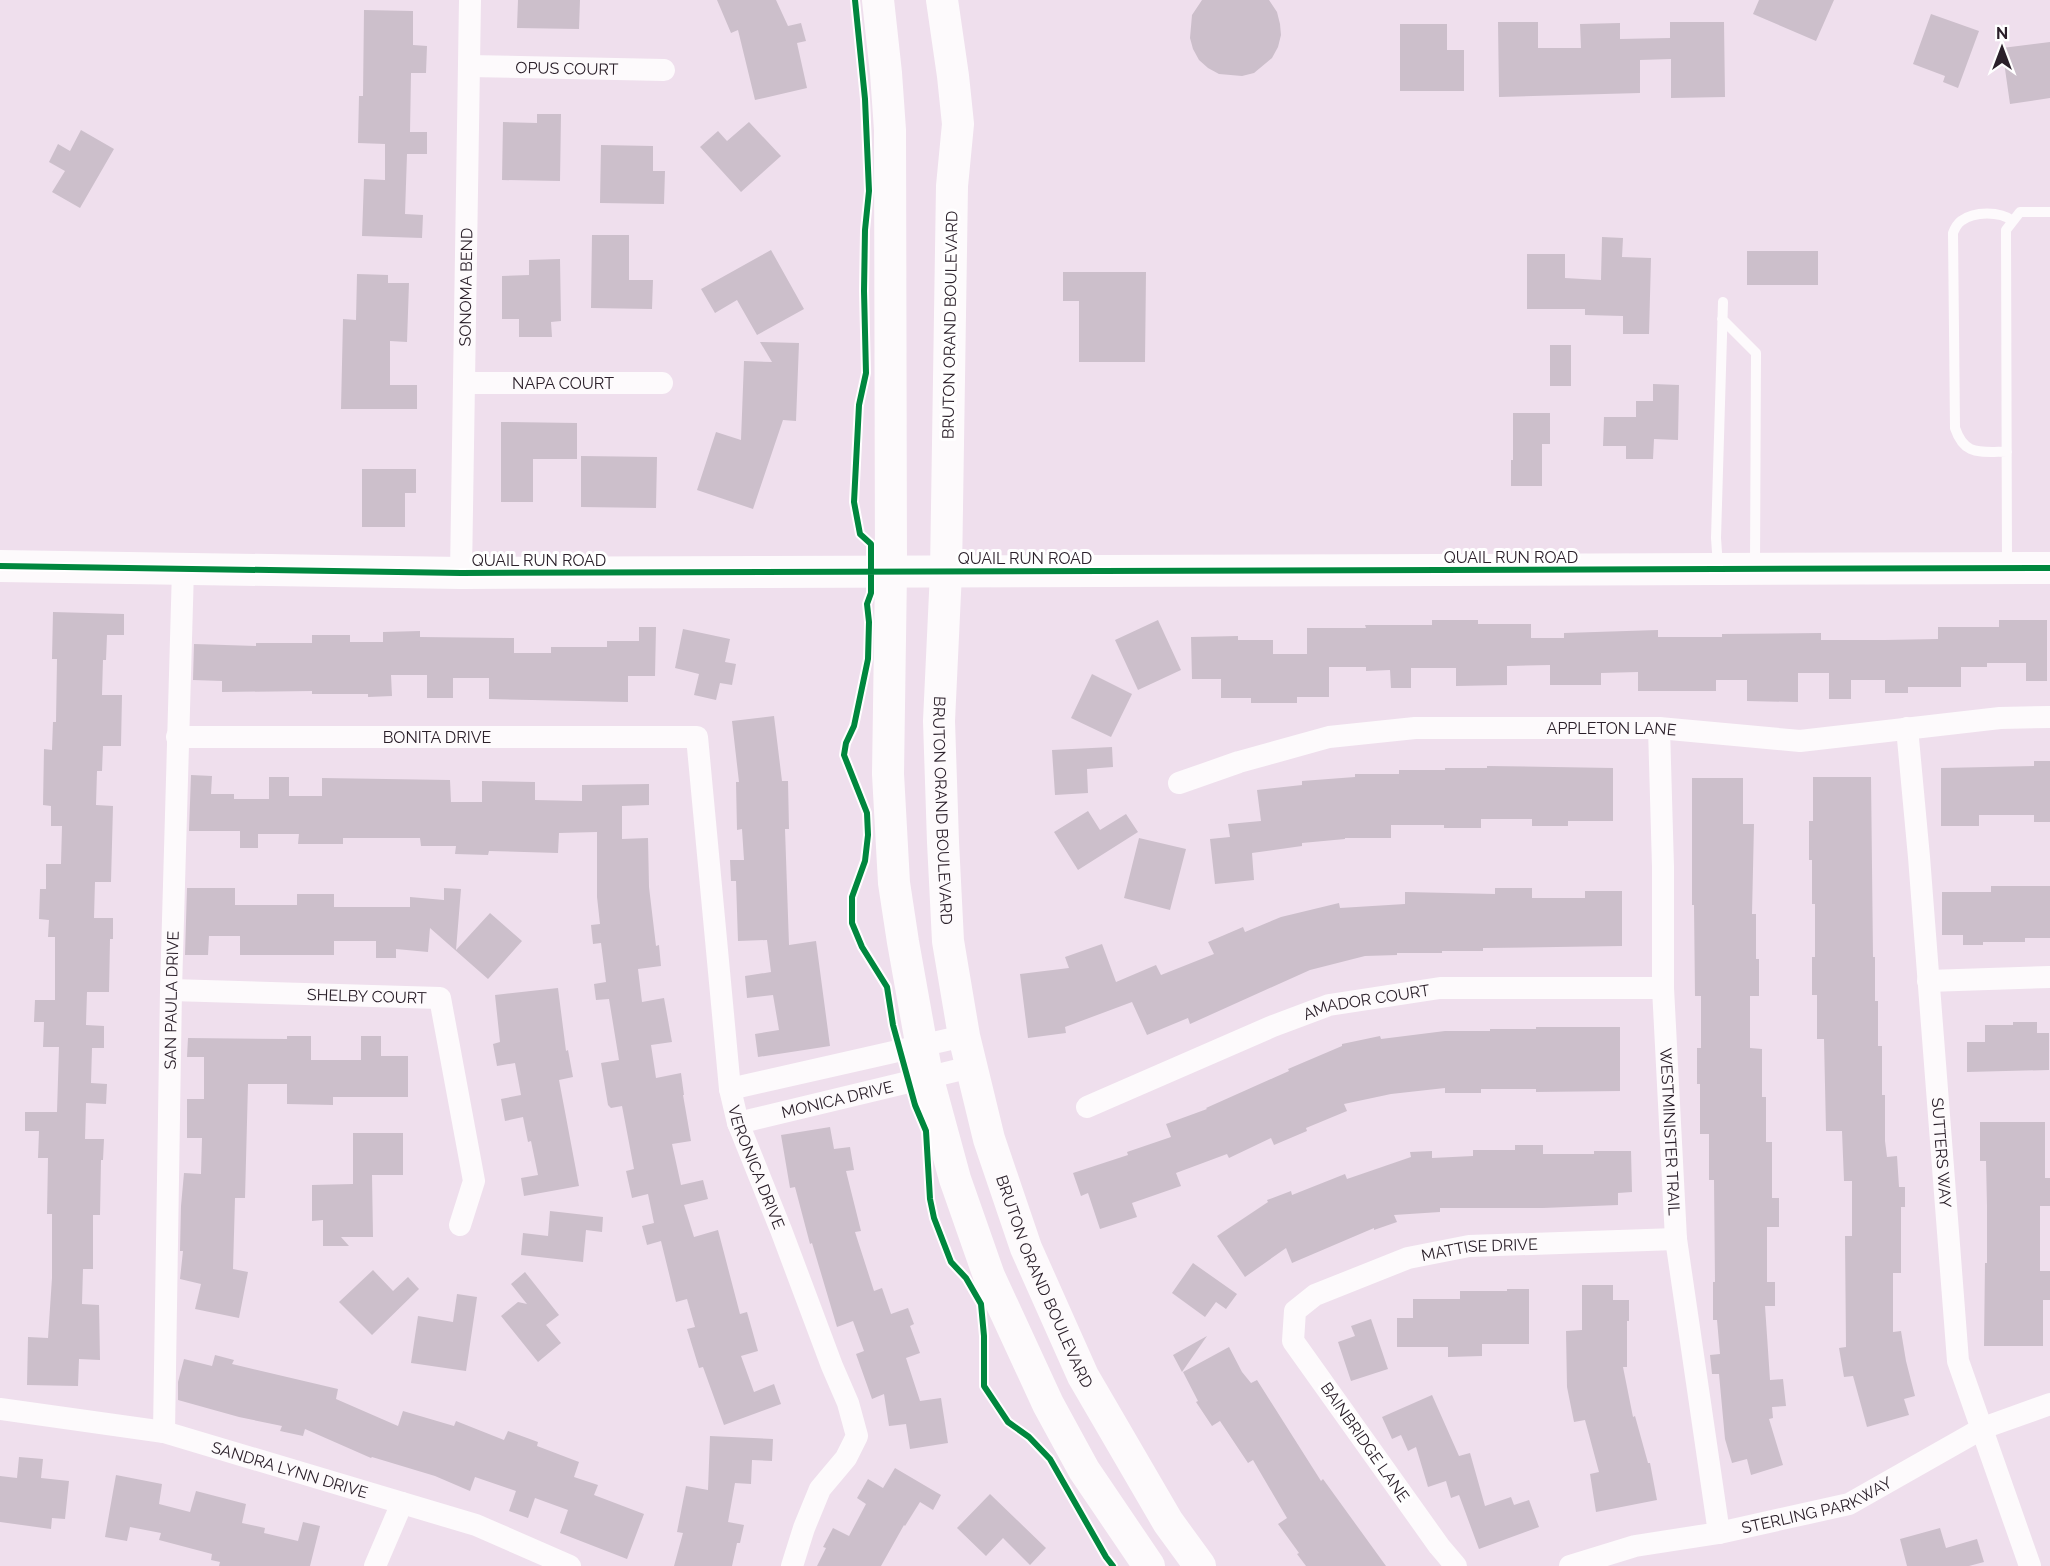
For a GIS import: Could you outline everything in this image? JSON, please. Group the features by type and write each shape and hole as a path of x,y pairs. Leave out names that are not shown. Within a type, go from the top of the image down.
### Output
{"main road":[{"path":"878,0 890,130 891,572 888,774 894,883 903,942 925,1061 955,1179 988,1276 1048,1404 1084,1470 1149,1566"},
{"name":"BRUTON ORAND BOULEVARD","path":"942,0 958,124 952,186 946,572 939,722 948,941 964,1036 989,1139 1026,1248 1083,1376 1167,1522 1200,1566"},
{"name":"QUAIL RUN ROAD","path":"0,566 461,573 2007,569 2050,567"}],"street":[{"name":"SONOMA BEND","path":"461,573 470,0"},
{"name":"OPUS COURT","path":"469,66 664,70"},
{"name":"NAPA COURT","path":"464,383 662,383"},
{"name":"SAN PAULA DRIVE","path":"164,1432 171,990 183,569"},
{"name":"APPLETON LANE","path":"1179,783 1239,762 1329,736 1415,728 1659,728 1800,741 2000,718 2050,717"},
{"name":"WESTMINISTER TRAIL","path":"1659,728 1663,867 1663,988 1676,1239 1719,1533"},
{"name":"SUTTERS WAY","path":"1907,728 1958,1361 2030,1566"},
{"name":"BONITA DRIVE","path":"177,737 697,737"},
{"name":"VERONICA DRIVE","path":"697,737 730,1089 738,1123 848,1403 856,1436 846,1458 820,1489 792,1566"},
{"path":"1928,981 2050,977"},
{"name":"AMADOR COURT","path":"1087,1107 1273,1026 1329,1005 1440,988 1663,988"},
{"name":"SHELBY COURT","path":"171,990 440,998 474,1181 460,1225"},
{"name":"MONICA DRIVE","path":"738,1123 925,1061 964,1036"},
{"name":"MONICA DRIVE","path":"730,1089 925,1061 971,1066"},
{"name":"MATTISE DRIVE","path":"1295,1311 1315,1295 1408,1258 1469,1246 1676,1239"},
{"name":"BAINBRIDGE LANE","path":"1295,1311 1293,1341 1439,1546 1456,1566"},
{"name":"STERLING PARKWAY","path":"1570,1566 1635,1546 1719,1533 1848,1504 1983,1428 2050,1404"},
{"name":"SANDRA LYNN DRIVE","path":"0,1409 164,1432 476,1525 570,1566"},
{"path":"375,1566 402,1503"}],"lane":[{"path":"2007,569 2006,230 2020,212 2050,212"},
{"path":"2007,452 1971,450 1960,441 1955,428 1953,233 1959,222 1970,216 1981,214 2006,216 2013,221"},
{"path":"1719,570 1716,538 1723,302"},
{"path":"1722,319 1756,353 1755,569"}],"building":[{"path":"518,0 580,0 579,29 517,28"},
{"path":"717,0 776,0 788,26 801,23 806,41 797,43 807,88 755,100 738,30 731,33"},
{"path":"1202,0 1269,0 1277,12 1281,35 1272,58 1254,73 1242,76 1219,74 1208,68 1199,60 1190,38 1192,15"},
{"path":"1759,0 1834,0 1816,41 1753,14"},
{"path":"364,10 413,11 413,45 427,46 426,73 411,73 410,132 427,132 427,154 407,154 405,214 423,215 422,238 362,236 364,179 385,180 385,144 358,143 359,96 363,96"},
{"path":"1931,14 1979,31 1958,88 1943,82 1945,76 1913,64"},
{"path":"1498,22 1538,22 1538,48 1581,48 1580,24 1620,23 1620,39 1670,38 1670,22 1724,22 1725,97 1671,98 1671,59 1640,60 1640,93 1499,97"},
{"path":"1400,24 1447,24 1447,50 1464,50 1464,91 1400,91"},
{"path":"2050,42 2050,98 2010,104 2002,48"},
{"path":"537,114 561,114 560,181 502,180 503,122 537,123"},
{"path":"749,122 781,156 741,192 700,147 718,131 727,141"},
{"path":"81,130 114,149 80,208 52,192 65,171 49,162 58,144 70,151"},
{"path":"601,145 653,146 653,171 665,171 664,204 600,203"},
{"path":"592,235 629,235 629,280 653,280 652,309 591,308"},
{"path":"1602,237 1623,238 1622,257 1651,258 1649,334 1623,334 1623,316 1585,315 1585,309 1527,309 1527,254 1565,254 1565,278 1601,280"},
{"path":"771,250 804,309 757,335 737,300 715,313 701,289"},
{"path":"1747,251 1818,251 1818,285 1747,285"},
{"path":"560,259 561,321 551,322 552,337 519,337 519,319 502,319 502,276 529,275 529,260"},
{"path":"1063,272 1146,272 1145,362 1079,362 1079,301 1063,301"},
{"path":"357,274 388,275 388,283 409,283 407,342 390,341 390,385 417,385 417,409 341,409 343,319 356,320"},
{"path":"760,342 799,343 796,421 783,420 753,509 697,490 716,432 741,440 744,361 772,362"},
{"path":"1550,345 1571,345 1571,386 1550,386"},
{"path":"1653,384 1679,385 1678,440 1654,439 1653,459 1626,459 1626,446 1603,446 1604,417 1636,417 1636,401 1653,401"},
{"path":"1513,413 1550,413 1550,444 1542,444 1542,486 1511,486"},
{"path":"501,422 577,423 577,459 533,459 533,502 501,502"},
{"path":"581,456 657,457 656,508 581,507"},
{"path":"362,469 416,469 416,493 405,493 405,527 362,527"},
{"path":"53,612 124,614 124,635 107,635 106,660 103,660 102,695 122,695 121,746 103,746 102,771 97,771 96,805 113,806 111,882 95,882 94,918 113,918 113,939 110,939 109,992 87,992 86,1025 104,1026 104,1048 92,1048 91,1083 107,1084 106,1104 86,1103 85,1139 104,1139 103,1160 101,1160 100,1215 93,1215 93,1269 83,1269 82,1304 99,1305 100,1360 79,1359 78,1386 27,1385 28,1337 48,1338 52,1278 52,1214 47,1214 48,1158 38,1158 39,1131 25,1131 25,1112 57,1112 59,1047 43,1047 44,1022 34,1022 35,1000 55,1000 55,937 48,937 49,920 39,919 40,889 46,889 46,864 61,864 62,826 51,826 51,806 43,805 44,749 52,750 53,722 56,722 57,659 52,659"},
{"path":"1158,620 1181,670 1138,690 1115,640"},
{"path":"1432,620 1478,620 1478,624 1531,624 1531,638 1564,638 1564,633 1658,630 1658,637 1821,633 1821,640 1885,640 1938,639 1938,627 1999,627 1999,620 2047,620 2047,681 2026,681 2026,663 1987,663 1987,667 1961,667 1961,687 1908,687 1908,693 1885,693 1885,680 1851,680 1851,699 1829,699 1829,673 1798,673 1798,702 1747,701 1747,680 1716,680 1716,691 1638,691 1638,672 1601,673 1601,685 1550,685 1550,665 1507,666 1507,685 1456,686 1456,668 1411,668 1411,688 1391,688 1390,670 1366,671 1366,667 1329,667 1329,697 1297,697 1297,703 1251,703 1251,698 1221,698 1221,679 1192,679 1191,637 1238,636 1238,640 1273,640 1273,654 1307,654 1307,628 1432,625"},
{"path":"639,627 656,627 655,676 628,676 628,702 489,699 489,678 453,678 453,698 427,698 427,675 391,675 392,696 368,697 368,694 312,694 312,691 222,692 222,681 193,680 194,644 256,646 256,643 312,643 312,635 350,635 350,642 383,642 383,632 420,631 420,637 514,638 514,653 551,653 551,647 607,647 607,641 639,641"},
{"path":"683,629 730,639 725,662 736,664 732,685 720,683 716,700 694,695 699,674 675,668"},
{"path":"1092,674 1132,694 1111,737 1071,718"},
{"path":"774,716 782,781 788,781 789,829 785,829 789,945 816,941 830,1046 758,1057 755,1034 779,1030 773,995 747,998 745,976 771,972 767,940 738,941 736,881 731,881 730,860 744,860 742,829 737,830 736,782 739,782 732,721"},
{"path":"1112,747 1113,767 1087,769 1088,793 1055,795 1052,750"},
{"path":"2034,761 2050,761 2050,822 2034,822 2034,815 1979,815 1979,826 1941,826 1941,768 2034,766"},
{"path":"1487,766 1613,768 1613,821 1568,821 1568,826 1532,826 1532,819 1481,819 1481,828 1391,825 1391,838 1345,838 1302,843 1302,846 1252,853 1254,880 1215,884 1210,839 1230,837 1228,824 1261,821 1257,790 1302,785 1302,781 1355,777 1355,774 1399,774 1399,770 1445,770 1445,768 1487,768"},
{"path":"191,775 212,776 211,794 234,794 234,799 269,799 269,777 289,777 289,796 322,796 322,778 450,780 451,802 482,802 482,781 535,782 535,800 582,801 582,785 649,784 649,805 622,806 622,839 648,838 649,887 656,946 659,945 661,966 638,969 642,1002 664,998 672,1042 651,1045 656,1078 681,1073 691,1141 672,1144 681,1185 703,1180 708,1199 684,1205 694,1237 718,1230 740,1314 747,1312 758,1351 741,1356 754,1392 774,1384 781,1404 724,1425 703,1367 699,1368 687,1329 695,1327 687,1299 676,1302 661,1241 647,1245 642,1226 654,1223 648,1194 632,1198 626,1171 634,1169 622,1106 611,1108 608,1105 601,1063 619,1060 609,999 596,1000 594,984 606,982 601,943 593,944 591,925 600,924 597,897 597,832 559,833 558,853 489,851 488,855 455,854 456,846 421,846 420,838 343,838 343,844 298,844 299,834 258,834 258,848 240,848 240,831 189,831"},
{"path":"1813,777 1871,777 1873,957 1875,957 1875,1001 1878,1001 1878,1046 1882,1046 1885,1141 1887,1157 1897,1156 1899,1187 1905,1187 1905,1207 1901,1207 1901,1273 1893,1273 1893,1332 1901,1331 1915,1396 1904,1399 1909,1415 1867,1427 1853,1376 1844,1377 1839,1348 1846,1347 1845,1236 1852,1236 1852,1181 1844,1181 1842,1131 1826,1131 1824,1039 1817,1039 1817,995 1812,995 1815,904 1812,904 1809,821 1813,821"},
{"path":"1692,778 1743,778 1743,824 1754,824 1752,914 1756,914 1759,996 1750,996 1750,1048 1762,1049 1762,1097 1766,1097 1766,1142 1772,1142 1772,1198 1779,1198 1779,1227 1767,1227 1767,1282 1775,1282 1775,1306 1765,1306 1770,1380 1783,1379 1786,1406 1772,1407 1773,1418 1769,1419 1783,1465 1751,1475 1747,1459 1732,1463 1725,1439 1719,1374 1712,1374 1710,1355 1720,1354 1717,1320 1713,1320 1714,1180 1709,1180 1709,1134 1700,1134 1700,1084 1697,1084 1697,1048 1701,1048 1701,996 1695,996"},
{"path":"1088,811 1100,830 1126,814 1138,832 1078,870 1054,832"},
{"path":"1139,838 1186,849 1170,910 1124,898"},
{"path":"1991,886 2050,886 2050,938 2025,938 2025,942 1983,942 1983,945 1963,945 1963,935 1942,935 1942,892 1991,892"},
{"path":"187,888 235,888 235,905 297,905 297,894 334,894 334,907 410,907 410,897 444,900 444,888 461,889 456,950 490,913 522,941 488,979 430,928 428,952 396,949 396,958 376,958 376,941 334,941 334,955 240,955 240,936 209,936 208,955 185,955"},
{"path":"1495,888 1532,888 1532,898 1585,898 1585,891 1622,891 1622,946 1483,948 1483,951 1365,956 1310,970 1190,1024 1188,1018 1147,1035 1132,1002 1065,1027 1066,1033 1028,1038 1020,974 1069,968 1065,957 1102,944 1116,982 1156,965 1161,975 1214,954 1208,942 1243,927 1245,932 1281,917 1339,903 1340,908 1405,904 1405,892 1495,894"},
{"path":"558,988 566,1051 568,1050 573,1077 559,1080 579,1186 524,1196 521,1178 538,1175 523,1117 505,1121 501,1099 521,1095 515,1063 497,1066 493,1044 500,1042 495,995"},
{"path":"2013,1022 2037,1022 2037,1033 2049,1033 2049,1070 1967,1072 1967,1042 1985,1042 1985,1025 2013,1025"},
{"path":"1536,1027 1620,1027 1620,1091 1536,1092 1536,1089 1481,1089 1481,1093 1445,1093 1445,1088 1391,1094 1344,1104 1347,1111 1306,1128 1307,1131 1274,1145 1271,1138 1229,1158 1227,1154 1176,1173 1181,1186 1132,1203 1137,1217 1100,1229 1088,1193 1081,1196 1073,1173 1128,1155 1127,1152 1171,1137 1166,1124 1207,1109 1289,1071 1288,1069 1342,1046 1342,1044 1380,1036 1381,1039 1445,1031 1536,1029"},
{"path":"287,1036 311,1036 311,1060 361,1060 361,1036 381,1036 381,1056 408,1056 408,1097 333,1097 333,1105 287,1104 287,1084 248,1084 245,1198 235,1198 233,1269 248,1272 239,1318 195,1309 201,1284 180,1279 183,1251 180,1251 181,1206 184,1173 201,1174 202,1138 187,1138 187,1099 204,1099 204,1057 187,1057 188,1038 287,1039"},
{"path":"1980,1122 2045,1122 2045,1178 2050,1178 2050,1206 2040,1206 2040,1271 2050,1271 2050,1300 2043,1300 2043,1346 1984,1346 1987,1206 1986,1161 1980,1161"},
{"path":"830,1127 834,1149 850,1147 854,1170 846,1171 861,1231 855,1232 874,1291 882,1288 891,1314 908,1308 914,1324 910,1326 920,1353 906,1358 920,1401 941,1398 948,1443 910,1449 906,1424 889,1426 884,1394 872,1399 856,1354 864,1351 853,1321 837,1327 812,1243 810,1244 795,1187 790,1188 781,1135"},
{"path":"353,1133 403,1133 403,1175 372,1175 373,1237 341,1237 349,1246 323,1246 323,1220 312,1221 312,1185 353,1184"},
{"path":"1515,1145 1543,1145 1543,1154 1631,1151 1632,1192 1618,1193 1618,1205 1440,1208 1440,1212 1394,1215 1397,1222 1374,1230 1374,1228 1292,1263 1286,1248 1245,1277 1217,1236 1268,1202 1267,1200 1291,1191 1292,1195 1345,1174 1347,1179 1411,1157 1410,1152 1432,1151 1432,1158 1473,1156 1473,1150 1515,1150"},
{"path":"550,1211 603,1217 602,1232 586,1230 583,1262 521,1255 523,1233 548,1236"},
{"path":"1193,1263 1237,1294 1226,1309 1216,1302 1205,1317 1172,1293"},
{"path":"373,1270 393,1291 408,1277 419,1289 372,1335 339,1302"},
{"path":"525,1272 559,1315 546,1325 561,1343 538,1362 501,1316 518,1302 527,1304 511,1284"},
{"path":"1582,1285 1613,1285 1613,1300 1629,1300 1627,1367 1623,1367 1633,1417 1635,1416 1648,1463 1650,1463 1657,1500 1596,1512 1590,1474 1599,1472 1585,1420 1574,1422 1567,1387 1566,1331 1582,1330"},
{"path":"1507,1289 1529,1289 1529,1344 1482,1344 1482,1356 1448,1357 1448,1347 1397,1347 1397,1318 1413,1318 1413,1299 1460,1299 1460,1291 1507,1291"},
{"path":"457,1294 477,1297 466,1371 411,1363 418,1316 453,1322"},
{"path":"1371,1319 1388,1369 1351,1381 1338,1342 1355,1336 1351,1326"},
{"path":"1207,1336 1182,1372 1173,1355"},
{"path":"1229,1347 1242,1372 1251,1383 1257,1380 1321,1481 1323,1479 1386,1566 1306,1566 1297,1554 1299,1553 1278,1524 1287,1518 1253,1460 1248,1463 1220,1421 1212,1426 1196,1402 1198,1401 1183,1372"},
{"path":"215,1355 234,1360 232,1364 338,1389 336,1399 398,1426 403,1411 454,1426 456,1421 504,1440 508,1431 538,1442 537,1446 579,1462 574,1477 598,1485 594,1495 644,1514 627,1559 560,1533 568,1510 535,1498 528,1518 509,1511 516,1491 475,1477 470,1491 435,1476 371,1458 305,1429 303,1436 280,1431 282,1426 178,1400 178,1382 184,1359 212,1366"},
{"path":"1432,1395 1459,1456 1470,1453 1485,1506 1511,1497 1514,1505 1529,1500 1539,1527 1479,1549 1459,1495 1451,1498 1446,1481 1428,1487 1416,1447 1408,1451 1401,1435 1392,1439 1382,1417"},
{"path":"710,1436 773,1439 772,1461 752,1460 751,1484 735,1483 728,1522 744,1525 732,1566 674,1566 683,1533 677,1532 686,1486 708,1490"},
{"path":"19,1457 43,1459 41,1478 69,1481 65,1519 52,1518 51,1529 0,1522 0,1476 17,1478"},
{"path":"895,1468 941,1495 933,1510 920,1502 881,1566 817,1566 826,1548 823,1547 833,1528 849,1536 866,1504 857,1498 868,1479 883,1488"},
{"path":"116,1475 162,1484 159,1504 190,1512 196,1491 246,1504 242,1523 265,1528 264,1533 298,1541 303,1522 320,1526 310,1566 219,1566 220,1562 211,1560 212,1554 159,1540 161,1533 130,1527 127,1541 105,1537"},
{"path":"990,1494 1046,1548 1030,1565 1003,1538 986,1556 957,1528"},
{"path":"1940,1528 1946,1548 1977,1539 1984,1562 1969,1566 1907,1566 1900,1539"}],"cycle path":[{"path":"855,0 865,99 869,191 865,230 866,373 859,405 854,502 860,534 871,544 871,593 867,604 868,659 854,726 846,743 844,755 867,813 868,835 865,861 852,897 852,923 862,947 887,987 893,1025 915,1105 926,1131 930,1199 934,1218 951,1262 966,1278 981,1304 984,1336 984,1386 1008,1422 1029,1437 1050,1459 1113,1566"},
{"path":"0,566 461,573 2050,568"}]}
